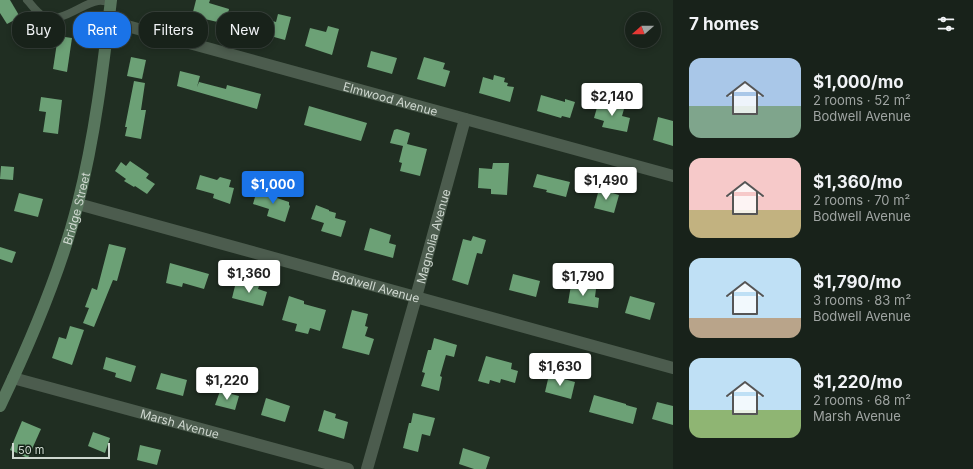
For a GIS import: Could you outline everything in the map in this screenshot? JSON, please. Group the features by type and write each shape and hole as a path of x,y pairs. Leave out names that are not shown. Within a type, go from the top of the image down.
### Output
{"street":[{"name":"Bridge Street","path":"110,12 111,1"},
{"name":"Elmwood Avenue","path":"131,27 673,176"},
{"name":"Bridge Street","path":"0,406 50,291 78,204 90,149 105,48"},
{"name":"Magnolia Avenue","path":"367,469 465,119"},
{"name":"Bodwell Avenue","path":"78,204 673,368"},
{"name":"Marsh Avenue","path":"13,378 348,469"}],"lane":[{"path":"27,0 44,16 54,17 63,16 98,1 111,1"}],"building":[{"path":"0,0 10,0 17,12 12,12 12,21 7,24 0,13"},
{"path":"196,0 210,0 209,3 229,9 228,12 216,12 216,22 208,20 208,12 193,12"},
{"path":"278,14 291,17 285,40 274,37 274,21 276,22"},
{"path":"328,26 339,29 332,55 305,46 310,28 326,32"},
{"path":"65,37 72,38 67,72 53,69 56,48 65,48"},
{"path":"371,51 397,58 392,74 367,67"},
{"path":"131,57 146,60 142,79 127,76"},
{"path":"424,57 445,63 443,69 450,71 445,87 417,79"},
{"path":"180,71 200,76 197,87 199,82 226,89 227,85 261,94 257,109 177,86"},
{"path":"494,75 505,78 504,82 508,83 507,86 514,87 510,102 479,93 483,77 493,80"},
{"path":"134,81 145,83 141,110 146,110 141,139 125,136 127,127 125,127"},
{"path":"541,95 565,102 565,99 575,102 570,118 562,116 561,118 537,111"},
{"path":"41,97 62,100 58,134 43,132 46,112 39,111"},
{"path":"604,103 624,109 622,116 630,118 627,132 602,127 604,121 594,118 598,104 603,105"},
{"path":"309,106 367,123 361,141 304,125"},
{"path":"658,117 673,121 673,146 653,140"},
{"path":"397,129 410,133 407,144 427,149 420,176 400,171 402,163 399,162 403,146 390,143 394,130"},
{"path":"130,161 149,174 146,178 155,184 147,194 124,181 126,179 115,171 121,162 126,166"},
{"path":"493,163 509,163 507,195 491,194 491,189 478,188 479,168 492,169"},
{"path":"1,166 14,167 13,180 0,179"},
{"path":"537,174 570,182 566,197 533,187"},
{"path":"200,175 217,180 220,177 231,180 229,187 234,188 230,204 213,198 214,194 196,189"},
{"path":"599,189 619,195 614,213 594,208"},
{"path":"257,190 278,194 277,198 289,202 290,206 285,222 267,216 269,209 253,204"},
{"path":"19,193 43,199 38,217 14,211"},
{"path":"316,205 336,213 335,218 346,221 341,237 321,231 324,223 311,219"},
{"path":"370,228 391,235 389,243 396,245 393,258 364,250"},
{"path":"473,236 486,240 482,254 477,253 468,285 452,280 463,239 471,241"},
{"path":"109,244 126,248 117,281 113,280 94,327 83,323 89,308 85,307 92,288 97,290"},
{"path":"0,247 16,252 12,263 0,259"},
{"path":"170,263 209,274 204,289 183,283 182,287 166,283"},
{"path":"513,274 540,281 536,297 509,290"},
{"path":"236,282 248,286 249,283 259,286 258,289 267,292 263,306 232,298"},
{"path":"571,285 596,289 595,297 599,298 598,308 568,303"},
{"path":"289,296 304,301 304,304 326,310 320,331 310,328 308,334 295,331 297,324 282,320"},
{"path":"630,296 655,303 650,320 625,313"},
{"path":"352,310 368,314 365,326 368,327 365,336 374,339 369,355 342,348"},
{"path":"70,326 84,330 72,365 52,358 59,337 66,339"},
{"path":"434,338 457,345 454,357 446,355 440,376 442,377 439,391 421,386 425,373 422,372 428,350 431,350"},
{"path":"486,356 512,363 511,369 518,371 515,383 501,379 500,383 490,380 489,384 478,381"},
{"path":"106,357 136,366 131,382 115,377 116,373 103,369"},
{"path":"161,373 187,380 183,396 156,389"},
{"path":"549,375 575,382 571,399 545,392"},
{"path":"220,391 239,396 235,410 215,405"},
{"path":"594,395 637,408 633,424 589,412"},
{"path":"266,398 290,406 285,422 261,415"},
{"path":"657,402 673,406 673,425 652,419"},
{"path":"324,410 336,414 335,418 348,422 344,439 318,431"},
{"path":"413,413 435,418 430,436 422,434 418,452 403,448"},
{"path":"22,421 41,429 28,458 10,450"},
{"path":"93,432 110,438 105,453 88,446"},
{"path":"140,445 161,450 157,465 137,460"},
{"path":"463,448 490,457 486,469 474,469 459,464"}]}
